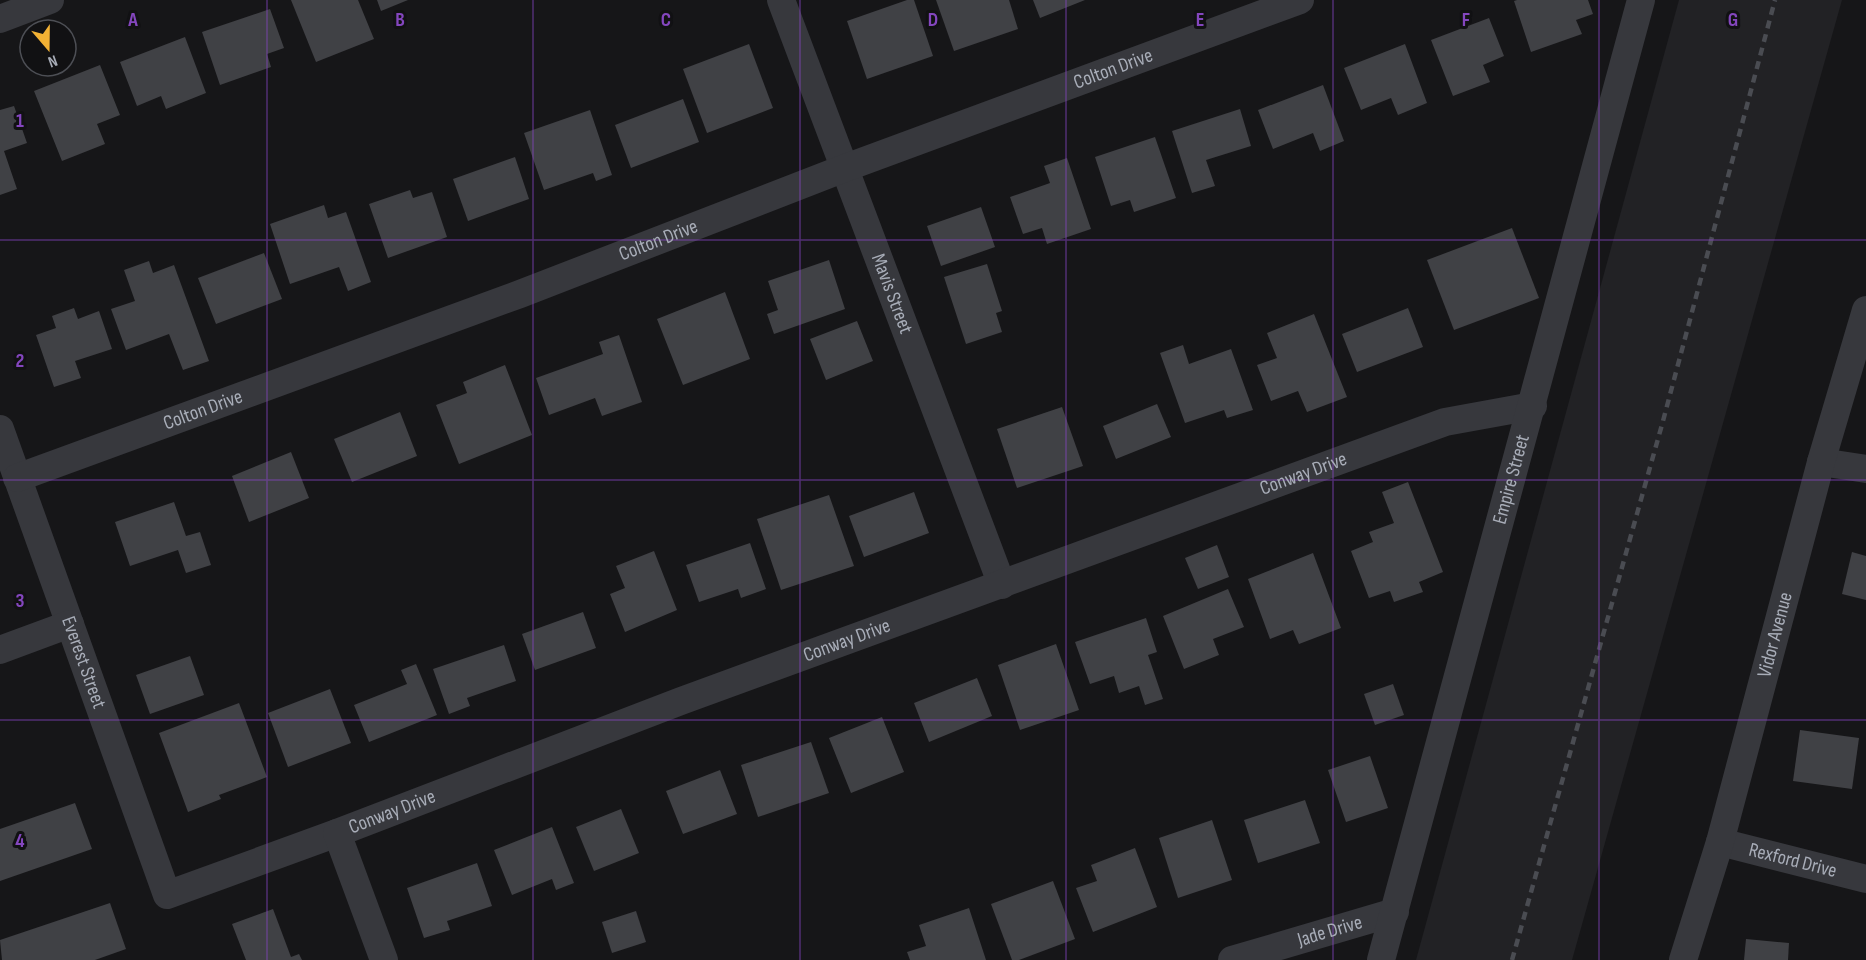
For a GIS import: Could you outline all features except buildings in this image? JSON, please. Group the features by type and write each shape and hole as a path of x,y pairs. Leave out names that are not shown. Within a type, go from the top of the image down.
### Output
{"street":[{"path":"0,19 50,0"},
{"name":"Mavis Street","path":"781,0 1002,585"},
{"name":"Colton Drive","path":"17,478 520,294 845,168 1300,0"},
{"name":"Empire Street","path":"1381,960 1533,406 1641,0"},
{"name":"Vidor Avenue","path":"1683,960 1720,842 1821,462 1866,310"},
{"name":"Conway Drive","path":"167,895 337,833 681,701 1445,422 1533,406"},
{"name":"Everest Street","path":"0,429 167,895"},
{"path":"1821,462 1866,469"},
{"path":"0,650 70,624"},
{"path":"337,833 384,960"},
{"name":"Rexford Drive","path":"1720,842 1866,879"},
{"name":"Jade Drive","path":"1232,960 1395,912"}],"shaded area":[{"path":"1679,0 1842,0 1572,960 1416,960"}],"railway":[{"path":"1512,960 1663,421 1775,0"}]}
